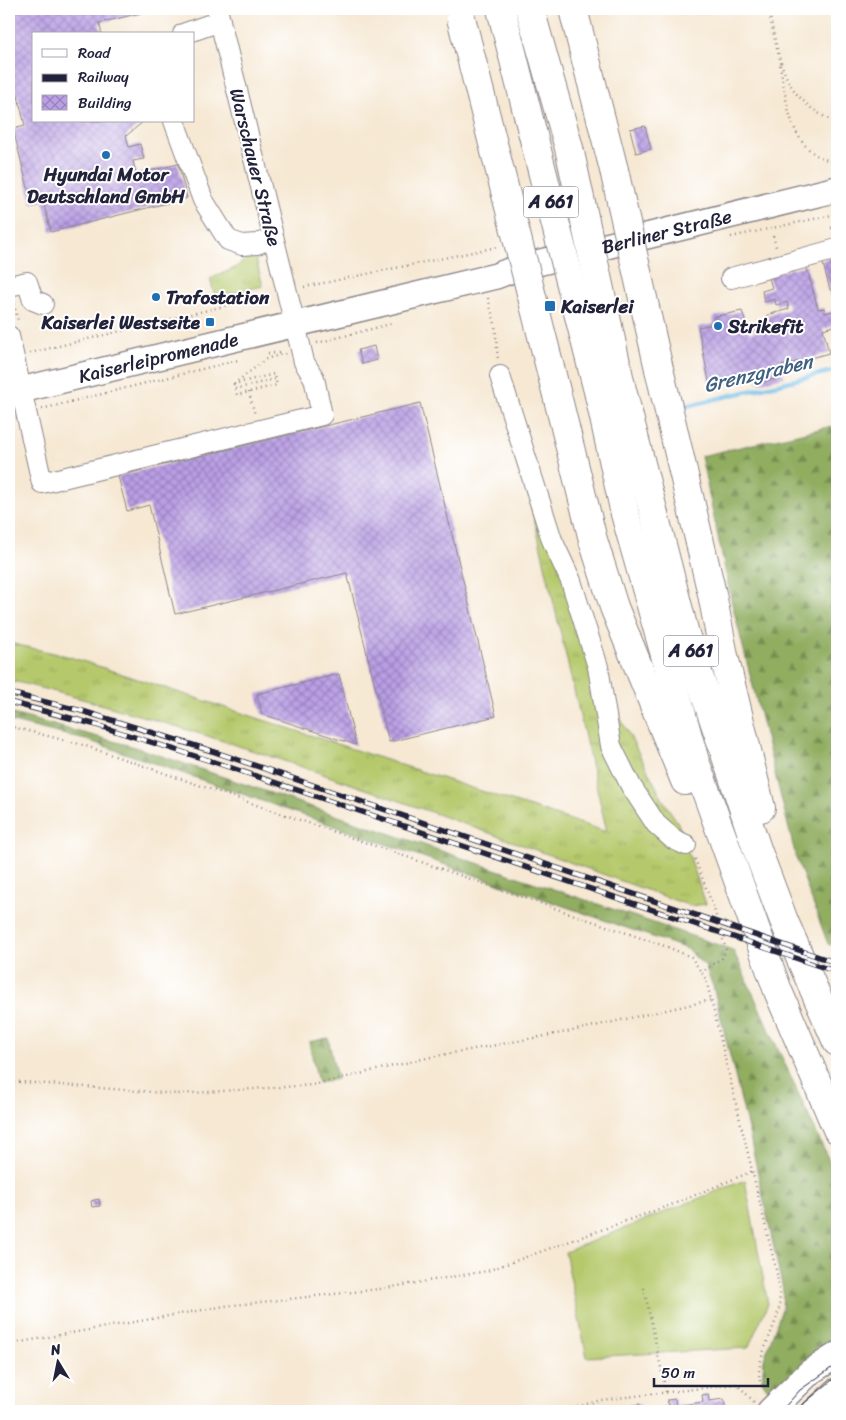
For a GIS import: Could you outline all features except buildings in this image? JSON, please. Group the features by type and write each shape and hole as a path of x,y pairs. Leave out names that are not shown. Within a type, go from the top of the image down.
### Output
{"highway":[{"name":"A 661","path":"501,9 610,391 685,634 758,852 780,910 837,1042"},
{"name":"A 661","path":"530,9 569,148 610,391 625,514 695,761 782,1000 837,1129"},
{"name":"A 661","path":"574,12 633,248 742,734 767,833 780,910"},
{"name":"A 661","path":"460,13 590,531 614,607 703,826 752,920"}],"main road":[{"name":"Berliner Straße","path":"492,287 517,268 837,189"},
{"name":"Berliner Straße","path":"294,325 492,287 528,272 837,199"},
{"name":"Kaiserleipromenade","path":"16,397 294,325"},
{"path":"765,1402 837,1354"},
{"path":"815,1411 837,1391"}],"street":[{"path":"187,32 219,15"},
{"name":"Warschauer Straße","path":"219,15 304,362 302,380 317,417 259,430"},
{"path":"174,122 203,200 228,240 242,245 257,244 273,238"},
{"path":"731,278 837,249"},
{"path":"18,284 33,300 43,304"},
{"path":"9,336 14,357 16,397 42,483 259,430"},
{"path":"500,376 552,540 571,581 598,667 611,746 631,786 656,824 674,839 686,845"}],"path":[{"path":"768,9 797,136 815,156 837,162"},
{"path":"777,48 785,75 798,97 815,112 837,123"},
{"path":"831,228 837,226"},
{"path":"492,287 500,376"},
{"path":"14,357 270,295"},
{"path":"234,384 266,359 284,354 266,352"},
{"path":"16,397 240,359"},
{"path":"274,374 277,385 237,395 234,384 274,374"},
{"path":"235,389 275,379"},
{"path":"249,392 259,430"},
{"path":"9,726 83,745 670,948 691,957 703,971 711,1000 753,1171 780,1299 779,1311 759,1366 760,1384 765,1402"},
{"path":"686,845 696,860 714,909 726,950 722,958 703,971"},
{"path":"9,1080 177,1094 313,1086 431,1057 572,1031 711,1000"},
{"path":"9,1344 215,1308 380,1289 487,1271 667,1207 753,1171"},
{"path":"644,1288 666,1392"},
{"path":"563,1411 601,1400 737,1384 765,1402"}],"green space":[{"path":"255,256 263,286 215,297 210,279 235,268 246,259"},
{"path":"837,425 837,947 828,944 796,857 732,603 701,456"},
{"path":"520,458 572,577 619,715 663,800 678,823 706,904 691,906 438,814 267,755 96,703 9,680 9,643 67,656 607,832"},
{"path":"9,713 135,747 733,950 837,1178 837,1342 771,1394 762,1381 764,1359 782,1309 783,1290 750,1137 713,986 705,966 687,949 90,741 9,721"},
{"path":"328,1038 337,1079 318,1083 309,1042"},
{"path":"745,1180 768,1304 748,1348 587,1357 565,1252"}],"waterway":[{"name":"Grenzgraben","path":"686,406 837,370"}],"tram line":[{"path":"781,1411 800,1390 837,1364"},
{"path":"795,1411 837,1376"}],"railway":[{"path":"9,693 82,711 212,751 837,963"},
{"path":"9,702 93,724 211,761 837,972"}],"place":[{"name":"Hyundai Motor Deutschland GmbH","path":"106,155"},
{"name":"Trafostation","path":"156,297"},
{"name":"Kaiserlei","path":"550,306"},
{"name":"Kaiserlei Westseite","path":"210,322"},
{"name":"Strikefit","path":"718,326"}]}
